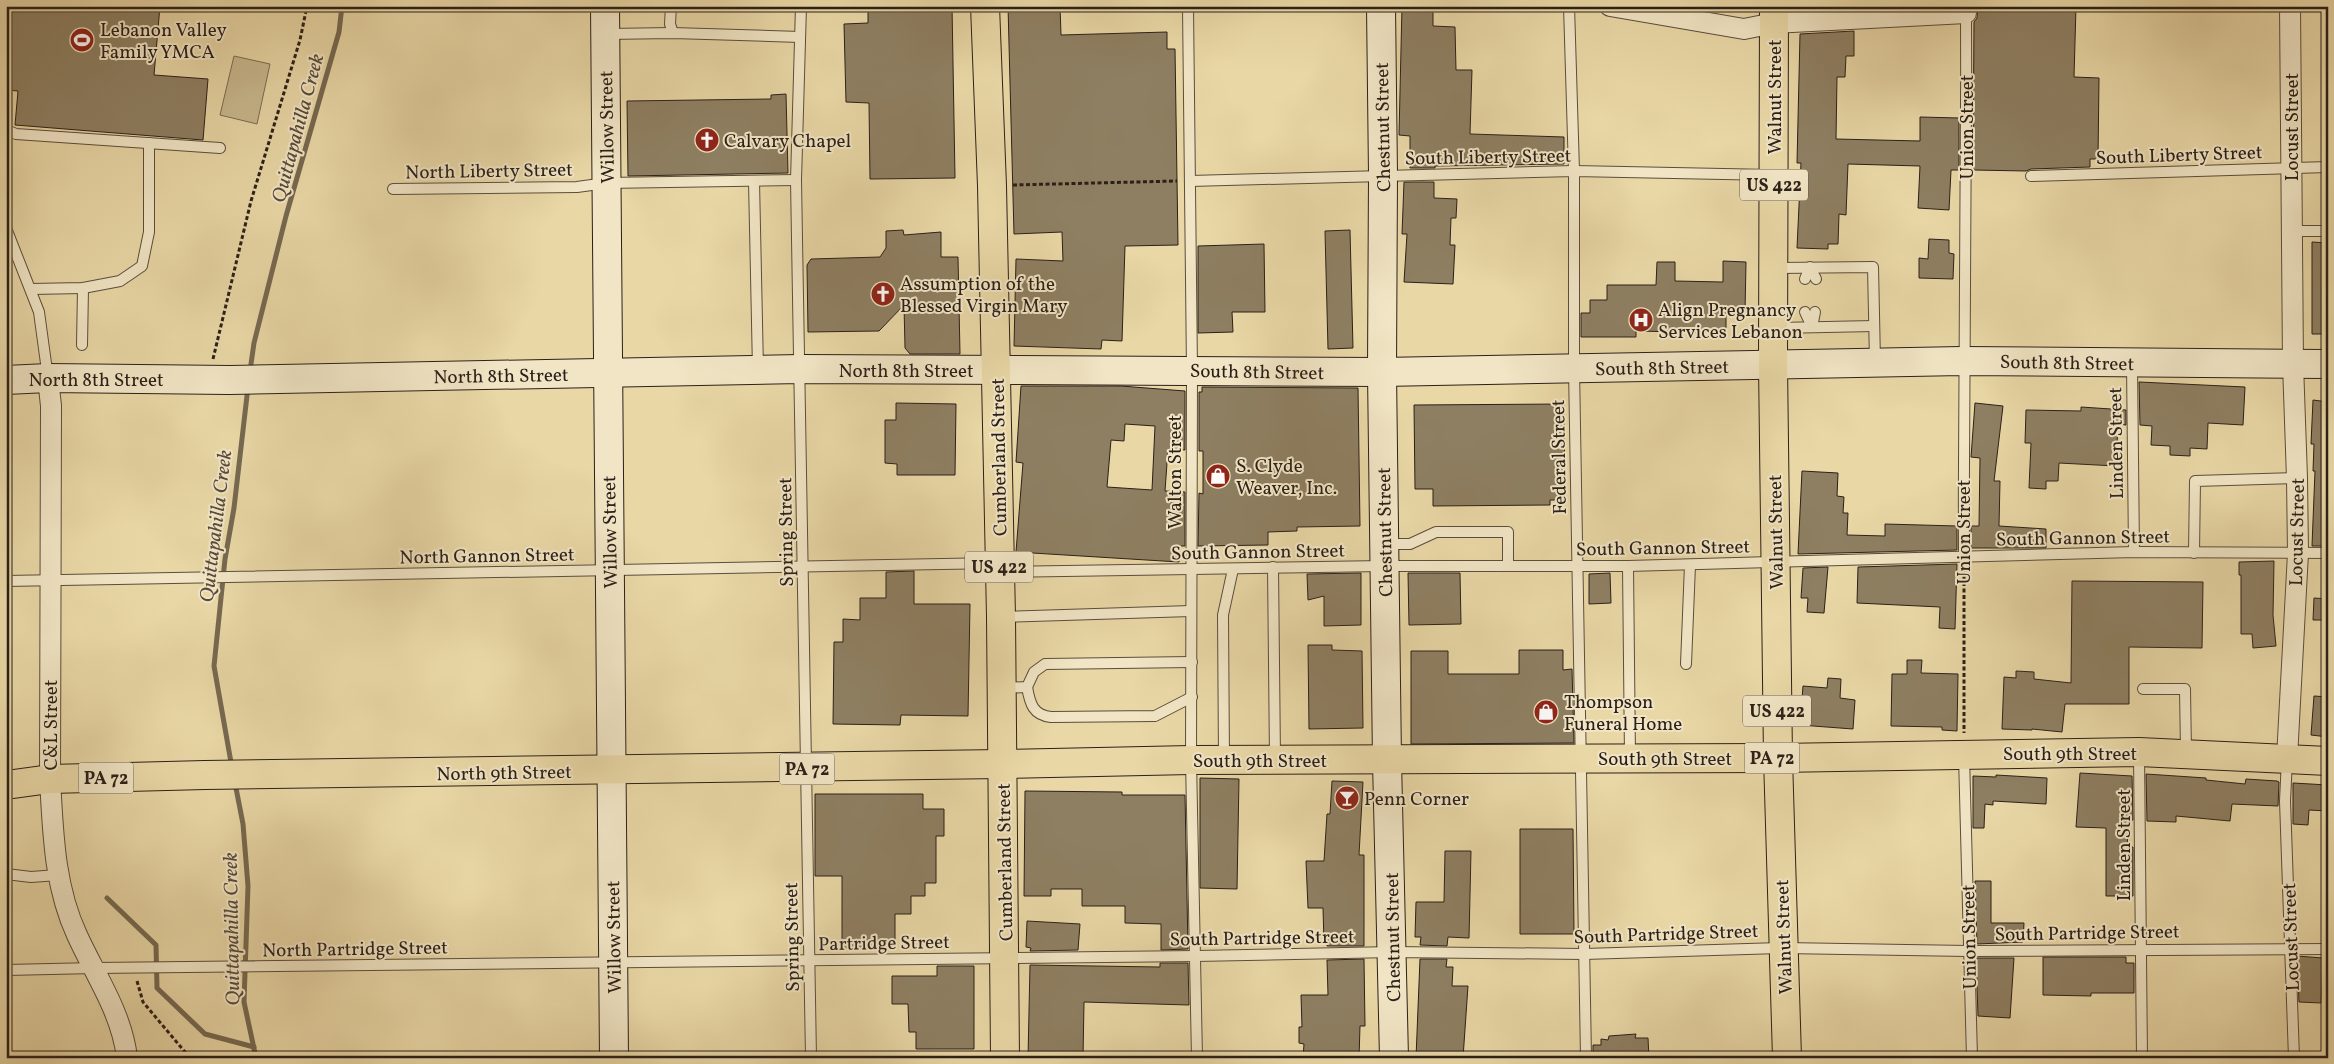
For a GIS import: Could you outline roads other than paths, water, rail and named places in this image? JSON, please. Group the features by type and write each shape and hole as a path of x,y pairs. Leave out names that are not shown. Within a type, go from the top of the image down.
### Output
{"main road":[{"name":"Cumberland Street","path":"984,6 992,186 1001,616 1014,688 1002,764 1006,957 1005,1058"},
{"name":"Walnut Street","path":"1774,15 1773,364 1775,563 1786,1058"},
{"name":"South 9th Street","path":"1002,764 1191,760 1387,761 1778,758 2139,752 2328,761"},
{"name":"North 9th Street","path":"6,785 50,779 248,774 804,769 1002,764"}],"street":[{"name":"Willow Street","path":"605,6 614,1058"},
{"name":"Chestnut Street","path":"1381,6 1384,555 1394,1058"},
{"path":"1610,6 1744,29 1774,15 1966,10"},
{"name":"Locust Street","path":"2286,758 2298,553 2298,478 2293,364 2290,6"},
{"name":"South 8th Street","path":"996,370 1382,372 1962,361 2132,364 2328,364"},
{"name":"North 8th Street","path":"6,380 48,378 219,380 800,369 996,370"},
{"name":"C&L Street","path":"48,378 51,406 49,579 50,779 53,838 58,875 77,934 111,1002 126,1058"}],"lane":[{"path":"671,6 670,24 673,33"},
{"name":"Spring Street","path":"801,6 796,180 804,567 804,769 811,1058"},
{"name":"Walton Street","path":"1188,6 1192,370 1191,760 1197,1058"},
{"name":"Federal Street","path":"1569,6 1574,171 1574,369 1586,1058"},
{"name":"Union Street","path":"1964,556 1962,361 1967,194 1966,10"},
{"path":"605,34 673,33 800,37"},
{"path":"6,130 16,134 220,148"},
{"path":"31,289 83,288 120,281 142,266 149,232 149,143"},
{"name":"South Liberty Street","path":"2031,176 2328,167"},
{"name":"South Liberty Street","path":"1190,181 1574,171 1774,175"},
{"name":"North Liberty Street","path":"393,190 577,187 606,183 796,180"},
{"path":"754,181 758,370"},
{"path":"6,228 31,289 38,312 48,378"},
{"path":"2292,231 2328,231"},
{"path":"1810,267 1810,279"},
{"path":"1774,268 1873,267 1875,362"},
{"path":"82,344 83,288"},
{"path":"1810,312 1812,327"},
{"path":"1773,328 1874,326"},
{"name":"Linden Street","path":"2132,364 2134,552"},
{"path":"2194,553 2195,481 2298,478"},
{"path":"1384,555 1436,532 1508,532 1508,566"},
{"name":"South Gannon Street","path":"999,567 1232,569 1274,567 1384,555 1508,566 1628,566 2134,552 2328,553"},
{"path":"1686,664 1690,565"},
{"path":"1628,566 1630,758"},
{"name":"North Gannon Street","path":"6,581 804,567 999,567"},
{"path":"1274,567 1276,760"},
{"path":"1224,760 1223,615 1232,569"},
{"path":"1001,616 1191,612"},
{"path":"1192,662 1045,664 1014,688 1030,704 1035,712 1041,716 1052,717 1155,716 1192,696"},
{"path":"2143,689 2185,689 2186,754"},
{"name":"Linden Street","path":"2139,752 2142,1058"},
{"name":"Union Street","path":"1964,754 1972,1058"},
{"name":"Locust Street","path":"2286,758 2294,1058"},
{"path":"6,874 31,877 58,875"},
{"name":"South Partridge Street","path":"1006,957 1393,952 1584,954 1783,948 1968,951 2141,948 2328,949"},
{"name":"Partridge Street","path":"614,963 1006,957"},
{"name":"North Partridge Street","path":"6,970 133,967 614,963"}],"waterway":[{"name":"Quittapahilla Creek","path":"250,371 254,343 286,216 339,32 342,6"},
{"name":"Quittapahilla Creek","path":"232,768 214,666 225,559 234,508 248,387"},
{"name":"Quittapahilla Creek","path":"235,783 243,824 248,886 244,1002 256,1058"},
{"path":"107,898 156,945 157,988 205,1034 254,1047"}],"place":[{"name":"Lebanon Valley Family YMCA","path":"82,40"},
{"name":"Calvary Chapel","path":"707,140"},
{"name":"Assumption of the Blessed Virgin Mary","path":"883,294"},
{"name":"Align Pregnancy Services Lebanon","path":"1641,320"},
{"name":"S. Clyde Weaver, Inc.","path":"1218,476"},
{"name":"Thompson Funeral Home","path":"1546,712"},
{"name":"Penn Corner","path":"1347,798"}]}
